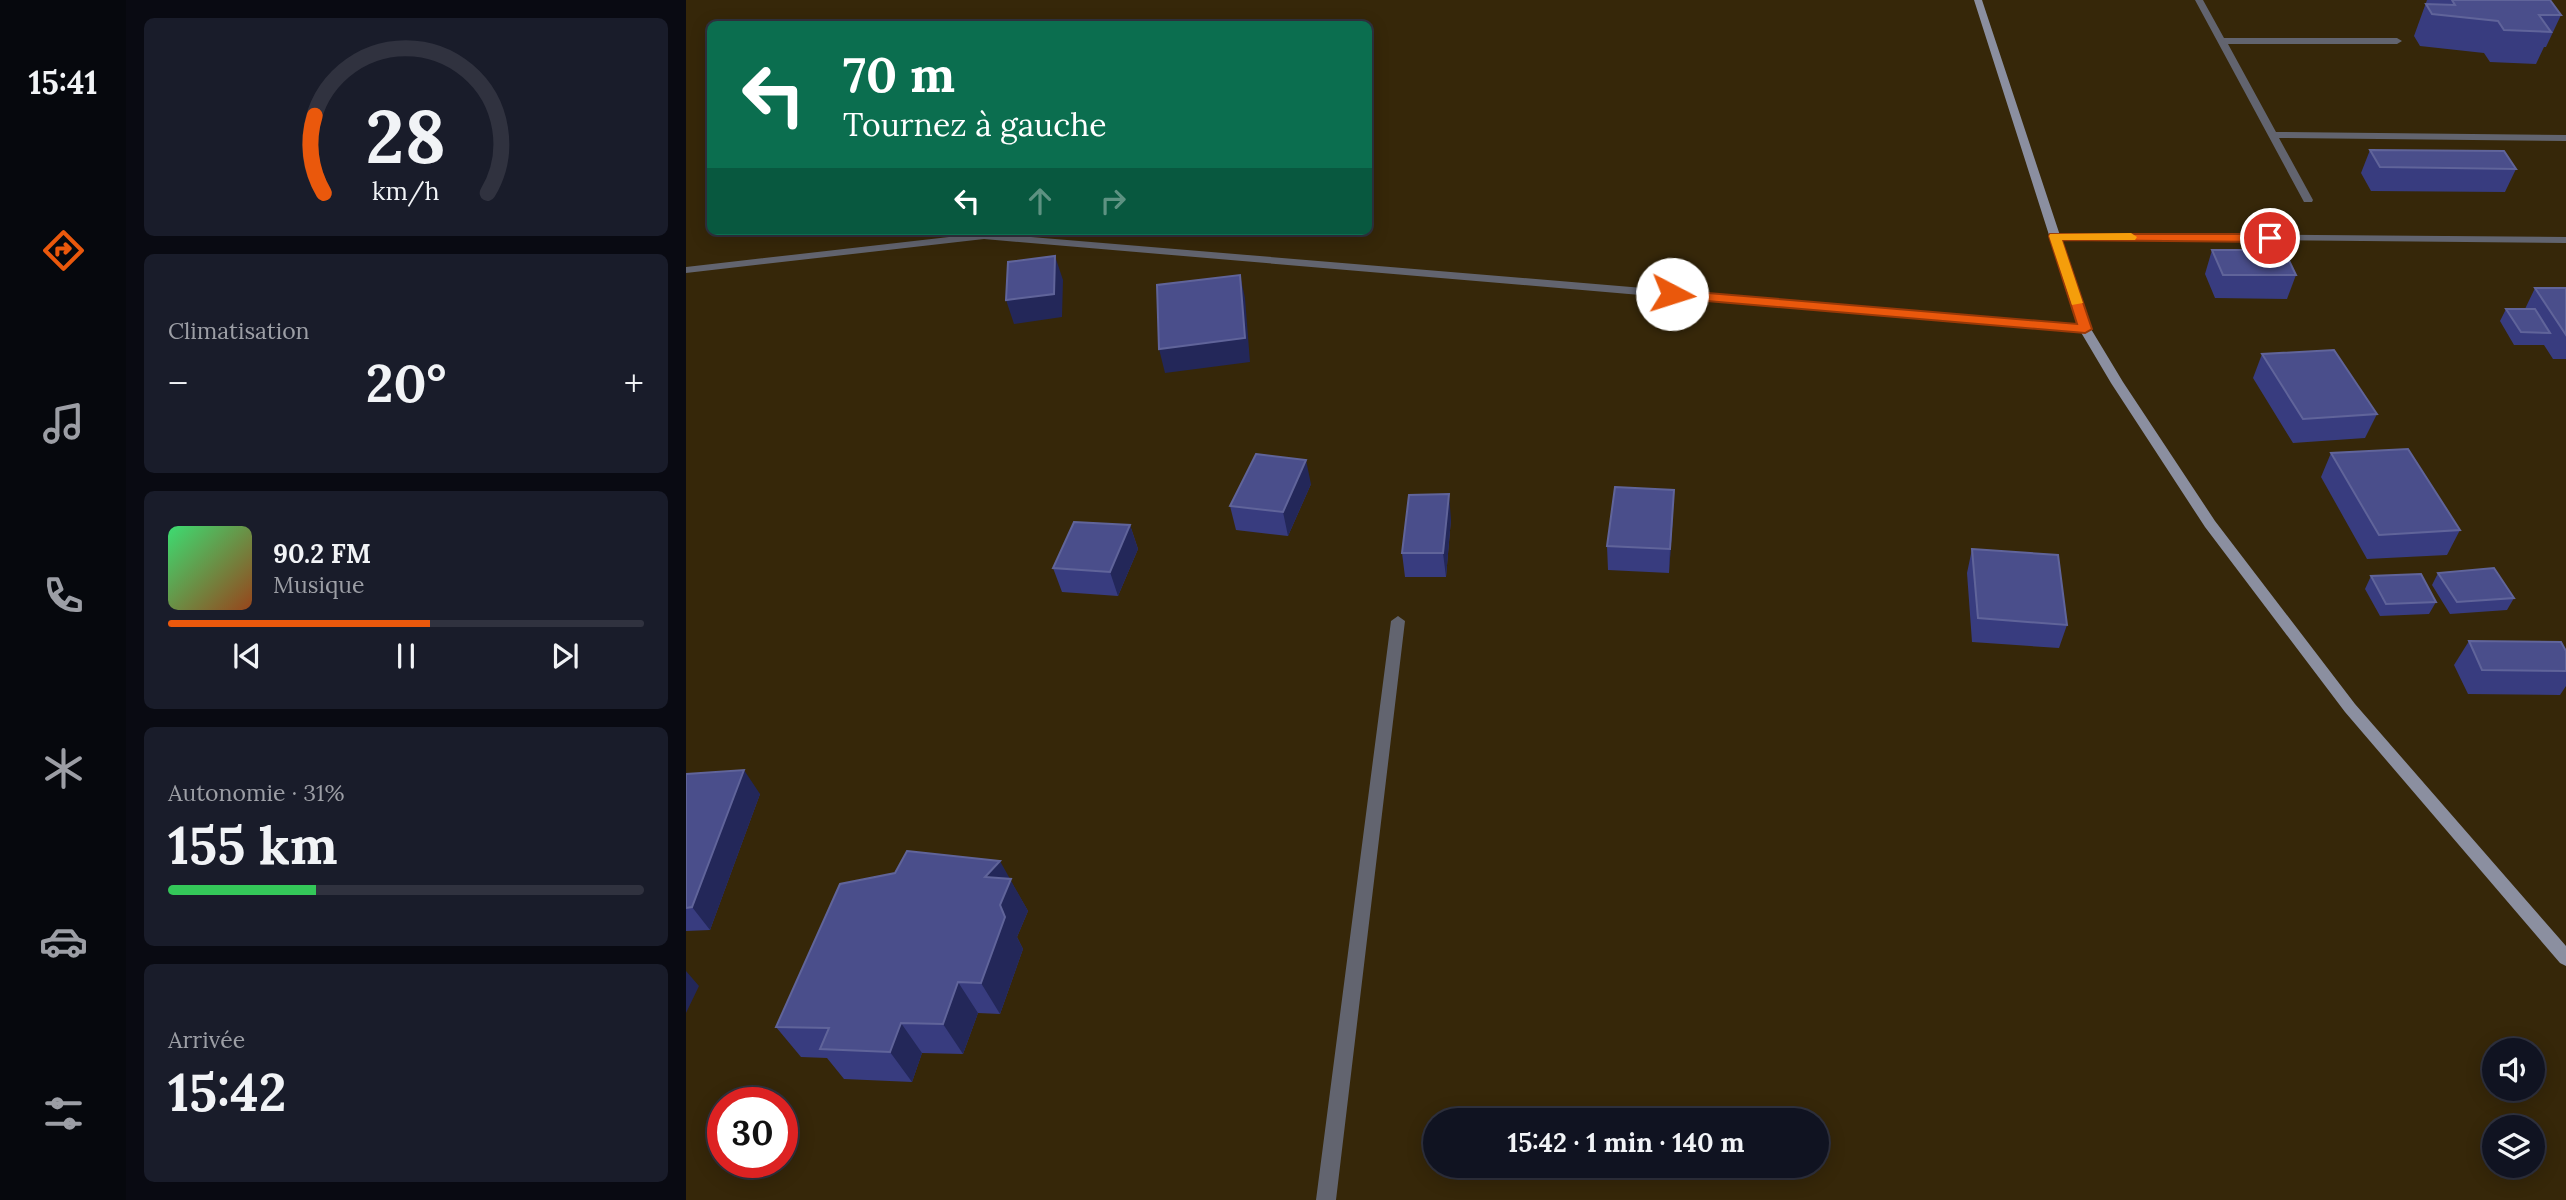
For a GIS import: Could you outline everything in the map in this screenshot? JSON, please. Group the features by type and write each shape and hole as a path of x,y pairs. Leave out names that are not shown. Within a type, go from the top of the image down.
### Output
{"street":[{"path":"1978,0 2085,329 2210,524 2350,708 2566,958"},
{"path":"2199,0 2308,200"},
{"path":"2222,41 2397,41"},
{"path":"2273,135 2566,138"},
{"path":"686,270 984,236 2085,329"},
{"path":"2055,236 2566,240"},
{"path":"1326,1200 1398,621"}],"shaded area":[{"path":"686,0 2566,0 2566,1200 686,1200"}],"building":[{"path":"2452,0 2550,0 2561,15 2539,15 2551,32 2504,30 2498,21 2432,14 2426,4 2455,5"},
{"path":"2370,150 2504,151 2516,169 2380,167"},
{"path":"2212,250 2284,250 2296,275 2223,275"},
{"path":"1055,256 1054,294 1006,300 1008,262"},
{"path":"1240,275 1245,338 1159,349 1157,285"},
{"path":"2535,288 2566,288 2566,335"},
{"path":"2506,309 2535,309 2550,333 2521,332"},
{"path":"2334,350 2377,414 2303,419 2262,354"},
{"path":"2408,449 2460,530 2379,535 2331,453"},
{"path":"1256,454 1306,460 1283,512 1230,506"},
{"path":"1615,487 1674,490 1670,549 1607,546"},
{"path":"1449,494 1443,553 1402,553 1409,495"},
{"path":"1074,522 1130,525 1110,572 1053,568"},
{"path":"1972,549 2058,555 2067,625 1978,618"},
{"path":"2494,568 2514,598 2457,602 2438,573"},
{"path":"2421,574 2436,602 2386,604 2371,576"},
{"path":"2469,641 2561,642 2566,651 2566,671 2482,670"},
{"path":"744,770 692,907 686,908 686,774"},
{"path":"907,851 1000,861 985,877 1011,879 1000,905 1005,917 981,983 958,982 943,1024 901,1023 890,1052 820,1049 829,1028 776,1027 840,884 895,873"}],"slow traffic":[{"path":"2076,303 2055,236 2131,237"}],"route":[{"path":"1672,294 2085,329 2055,236 2270,238"}]}
